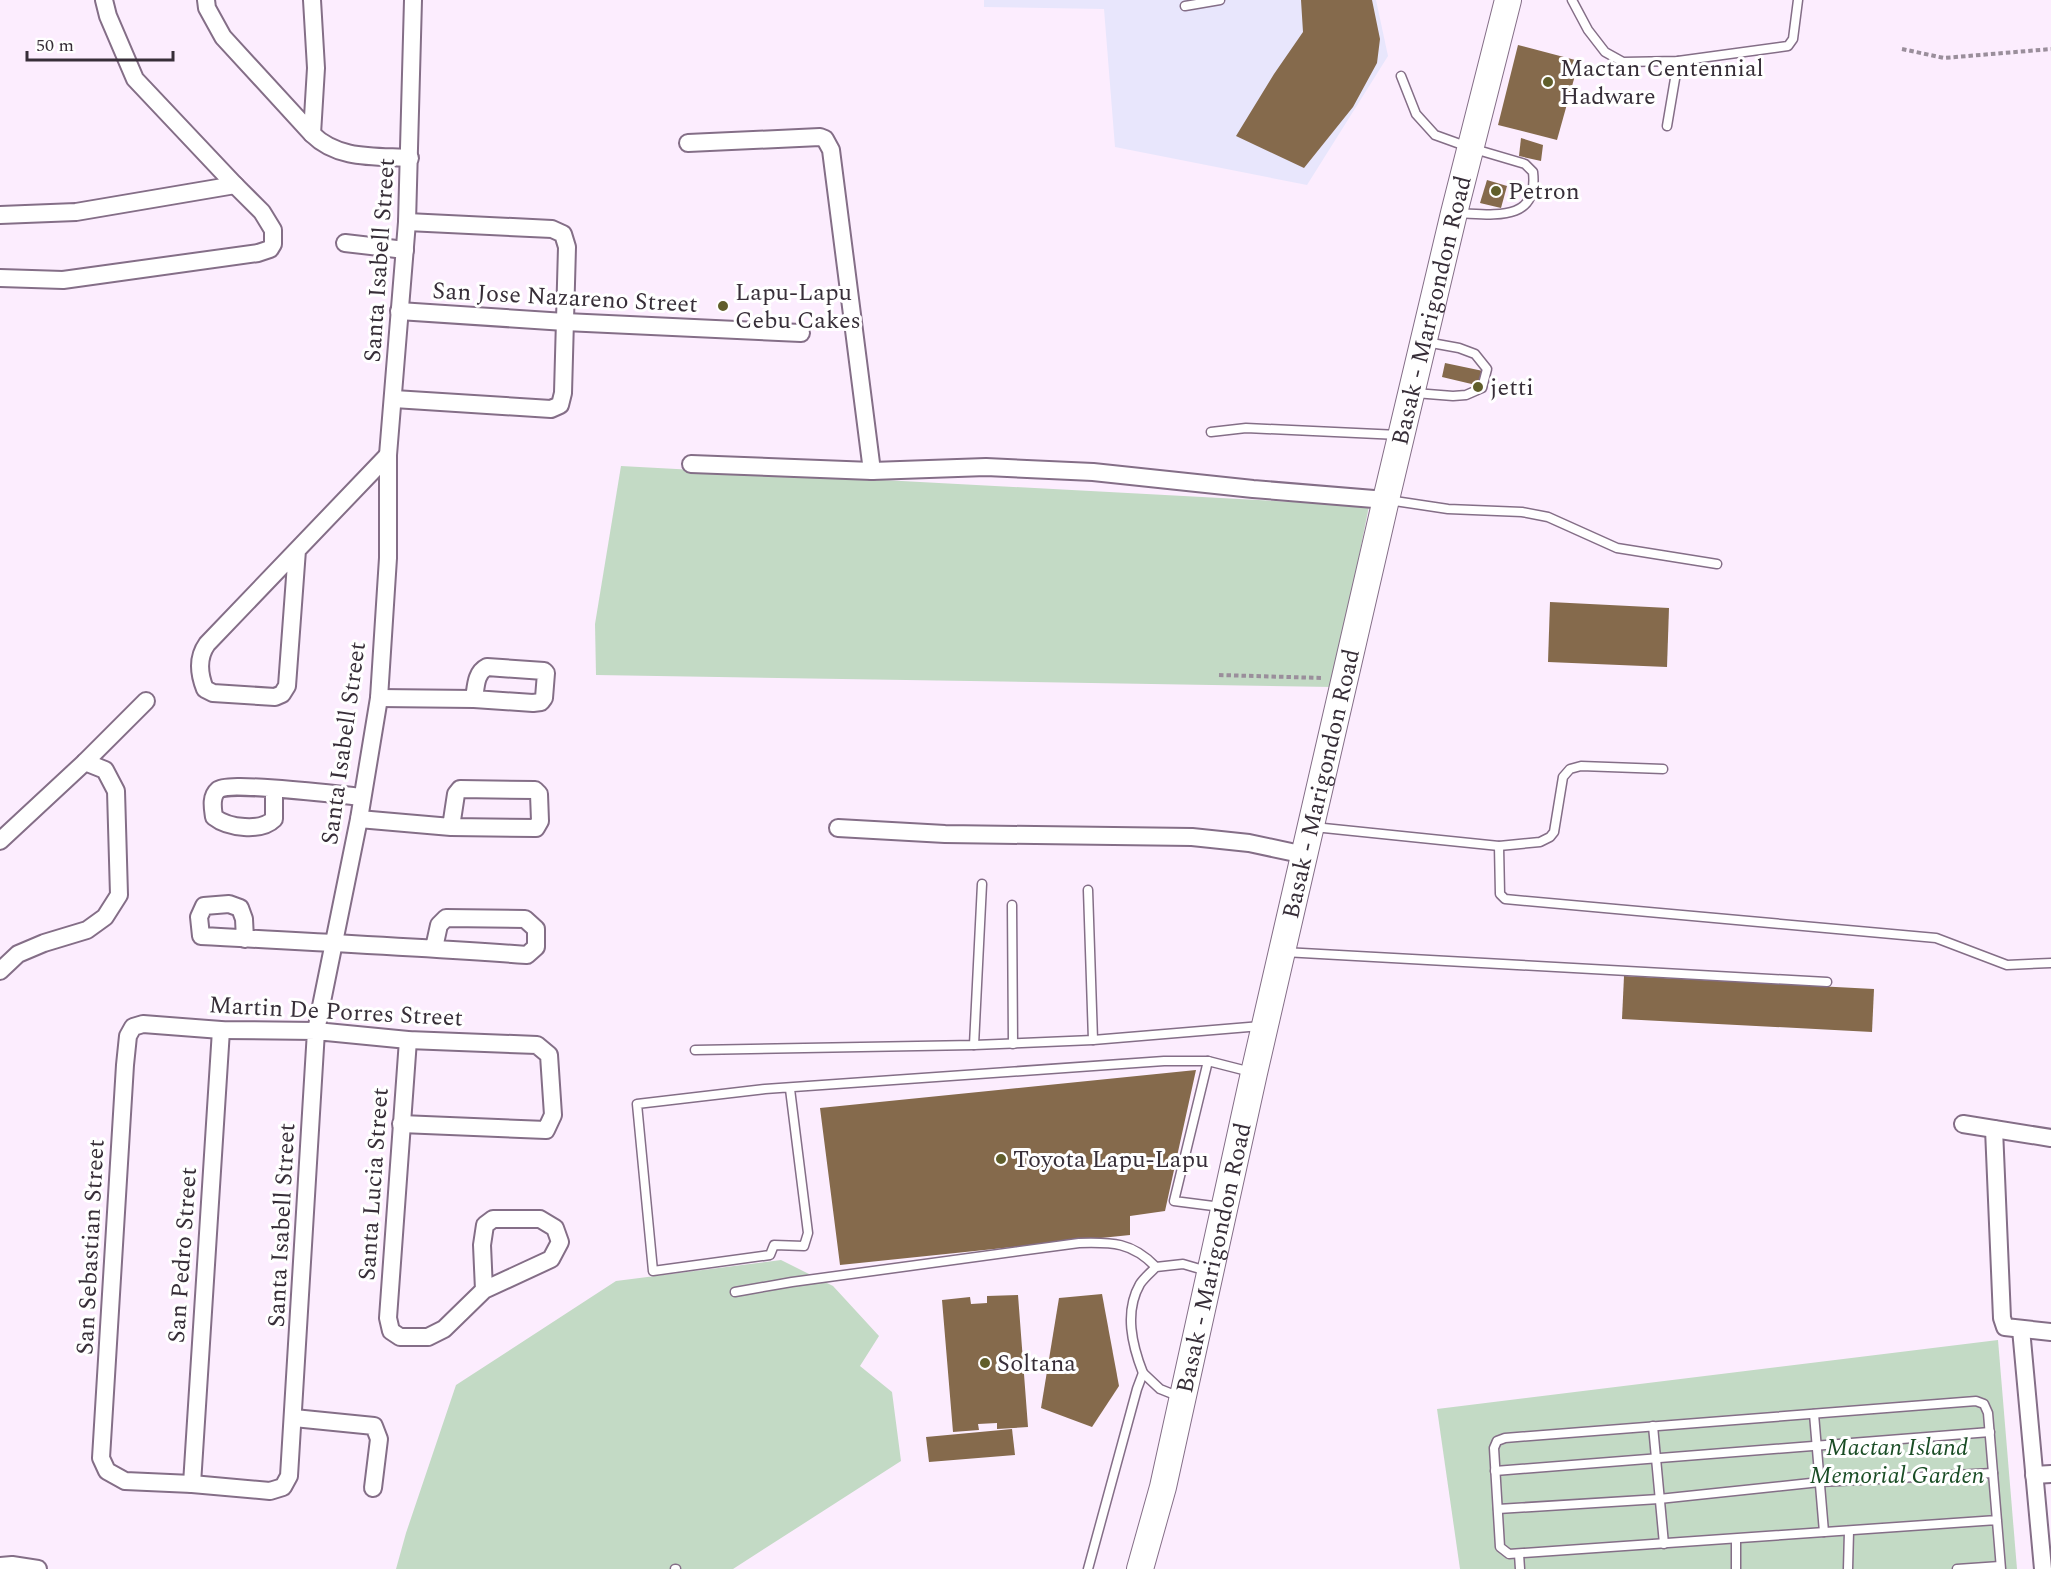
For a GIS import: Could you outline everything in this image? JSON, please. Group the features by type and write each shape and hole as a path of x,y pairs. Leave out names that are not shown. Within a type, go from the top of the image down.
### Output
{"main road":[{"name":"Basak - Marigondon Road","path":"1140,1569 1162,1487 1254,1073 1423,342 1508,0"}],"street":[{"path":"0,278 63,280 258,253 270,249 273,244 273,230 262,212 135,79 108,16 104,0"},
{"path":"206,0 207,8 223,37 323,146 351,155 410,158"},
{"path":"312,0 316,68 312,134"},
{"name":"Santa Isabell Street","path":"192,1484 270,1491 283,1487 289,1476 316,1031 359,819 379,698 388,558 388,455 407,222 413,0"},
{"path":"688,143 820,137 828,142 872,471"},
{"path":"0,215 75,212 234,185"},
{"path":"394,399 551,409 560,405 563,393 567,247 563,234 552,229 407,222"},
{"path":"345,243 405,250"},
{"name":"San Jose Nazareno Street","path":"399,311 565,322 801,333"},
{"path":"297,550 287,686 282,694 275,697 213,693 205,689 200,677 200,662 201,653 207,644 297,550 388,455"},
{"path":"691,464 872,471 986,467 1093,472 1386,500"},
{"path":"379,698 474,699"},
{"path":"0,841 85,762 146,701"},
{"path":"0,971 18,954 44,943 87,930 105,917 119,895 116,791 105,770 85,762"},
{"path":"274,789 362,797"},
{"path":"359,819 452,827 536,828 540,821 539,794 535,790 460,789 456,794 452,827"},
{"path":"838,828 957,834 1192,837 1249,843 1305,855"},
{"path":"245,939 527,955 536,947 536,929 525,919 446,918 439,925 434,948"},
{"name":"Martin De Porres Street","path":"133,1027 143,1024 221,1030 316,1031 408,1040 537,1045 549,1055 553,1114 546,1130 401,1124"},
{"name":"San Sebastian Street","path":"133,1027 128,1036 125,1065 101,1458 107,1471 125,1481 192,1484"},
{"name":"San Pedro Street","path":"192,1484 221,1030"},
{"name":"Santa Lucia Street","path":"408,1040 388,1318 391,1331 400,1337 428,1337 444,1329 484,1290"},
{"path":"1963,1124 2051,1138"},
{"path":"1994,1129 2002,1318 2005,1327 2051,1332"},
{"path":"494,1219 540,1219 555,1228 560,1242 551,1259 484,1290 482,1245 485,1225 494,1219"},
{"path":"2021,1329 2043,1474 2043,1569"},
{"path":"294,1418 374,1426 379,1439 373,1488"},
{"path":"0,1566 12,1565 38,1569"}],"lane":[{"path":"1185,6 1220,0"},
{"path":"1572,0 1588,30 1605,52 1623,62 1678,61 1788,46 1793,39 1798,0"},
{"path":"1667,126 1678,61"},
{"path":"1401,76 1416,114 1435,135 1525,164 1533,172 1534,180 1530,196 1522,208 1508,214 1454,213"},
{"path":"1412,392 1466,395 1482,388 1487,369 1475,354 1459,348 1423,342"},
{"path":"1211,432 1246,428 1402,435"},
{"path":"1386,500 1448,509 1548,517 1617,548 1717,564"},
{"path":"1311,827 1499,846 1540,842 1551,837 1554,832 1563,777 1570,769 1581,766 1663,769"},
{"path":"1499,846 1500,894 1505,899 1936,938 2007,965 2051,963"},
{"path":"974,1045 982,884"},
{"path":"1088,890 1093,1041"},
{"path":"1012,905 1013,1044"},
{"path":"1283,952 1827,982"},
{"path":"695,1050 1093,1041 1266,1026"},
{"path":"790,1089 808,1233 804,1246 774,1245 770,1255 653,1271 637,1104 765,1089 1152,1062 1208,1061 1254,1073"},
{"path":"1208,1061 1174,1200 1225,1208"},
{"path":"735,1292 792,1282 1105,1242 1126,1245 1143,1254 1156,1267"},
{"path":"1182,1398 1160,1389 1143,1373 1131,1333 1132,1304 1141,1283 1156,1267 1183,1264 1210,1272"},
{"path":"1088,1569 1143,1373"},
{"path":"1957,1569 2001,1567 1988,1413 1984,1404 1976,1401 1505,1438 1497,1441 1494,1448 1500,1547 1509,1554 1997,1520"},
{"path":"1814,1414 1824,1532"},
{"path":"1653,1426 1664,1544"},
{"path":"1496,1471 1990,1432"},
{"path":"1498,1509 1659,1499 1820,1482 1993,1473"},
{"path":"1848,1569 1849,1530"},
{"path":"1736,1539 1736,1569"},
{"path":"1519,1554 1520,1569"}],"path":[{"path":"1902,49 1944,58 2051,49"},
{"path":"1219,675 1345,679"}],"shaded area":[{"path":"984,0 1376,0 1388,56 1307,185 1115,147 1104,9 984,7"}],"green space":[{"path":"621,466 1369,506 1333,687 596,675 595,624"},
{"path":"781,1260 833,1286 879,1336 860,1366 892,1392 901,1461 733,1569 396,1569 456,1385 616,1281"},
{"name":"Mactan Island Memorial Garden","path":"1998,1340 2017,1569 1460,1569 1437,1409"}],"building":[{"path":"1301,0 1372,0 1380,39 1377,63 1353,107 1304,168 1236,136 1303,32"},
{"path":"1518,45 1579,61 1557,140 1498,125"},
{"path":"1521,138 1543,145 1541,161 1519,156"},
{"path":"1487,180 1507,186 1501,208 1480,203"},
{"path":"1445,363 1483,371 1480,386 1442,377"},
{"path":"1550,602 1669,608 1667,667 1548,662"},
{"path":"1624,976 1874,989 1872,1032 1622,1019"},
{"name":"Toyota Lapu-Lapu","path":"1196,1070 1165,1211 1130,1216 1130,1235 840,1265 820,1108"},
{"path":"1102,1294 1119,1386 1092,1427 1041,1408 1059,1298"},
{"name":"Soltana","path":"1018,1295 1028,1427 997,1429 997,1423 978,1424 979,1430 953,1432 942,1300 970,1297 971,1304 987,1303 987,1296"},
{"path":"1012,1429 1015,1455 929,1462 926,1437"}],"place":[{"name":"Mactan Centennial Hadware","path":"1548,82"},
{"name":"Petron","path":"1496,191"},
{"name":"Lapu-Lapu Cebu Cakes","path":"723,306"},
{"name":"jetti","path":"1478,387"},
{"name":"Toyota Lapu-Lapu","path":"1001,1159"},
{"name":"Soltana","path":"985,1363"}]}
